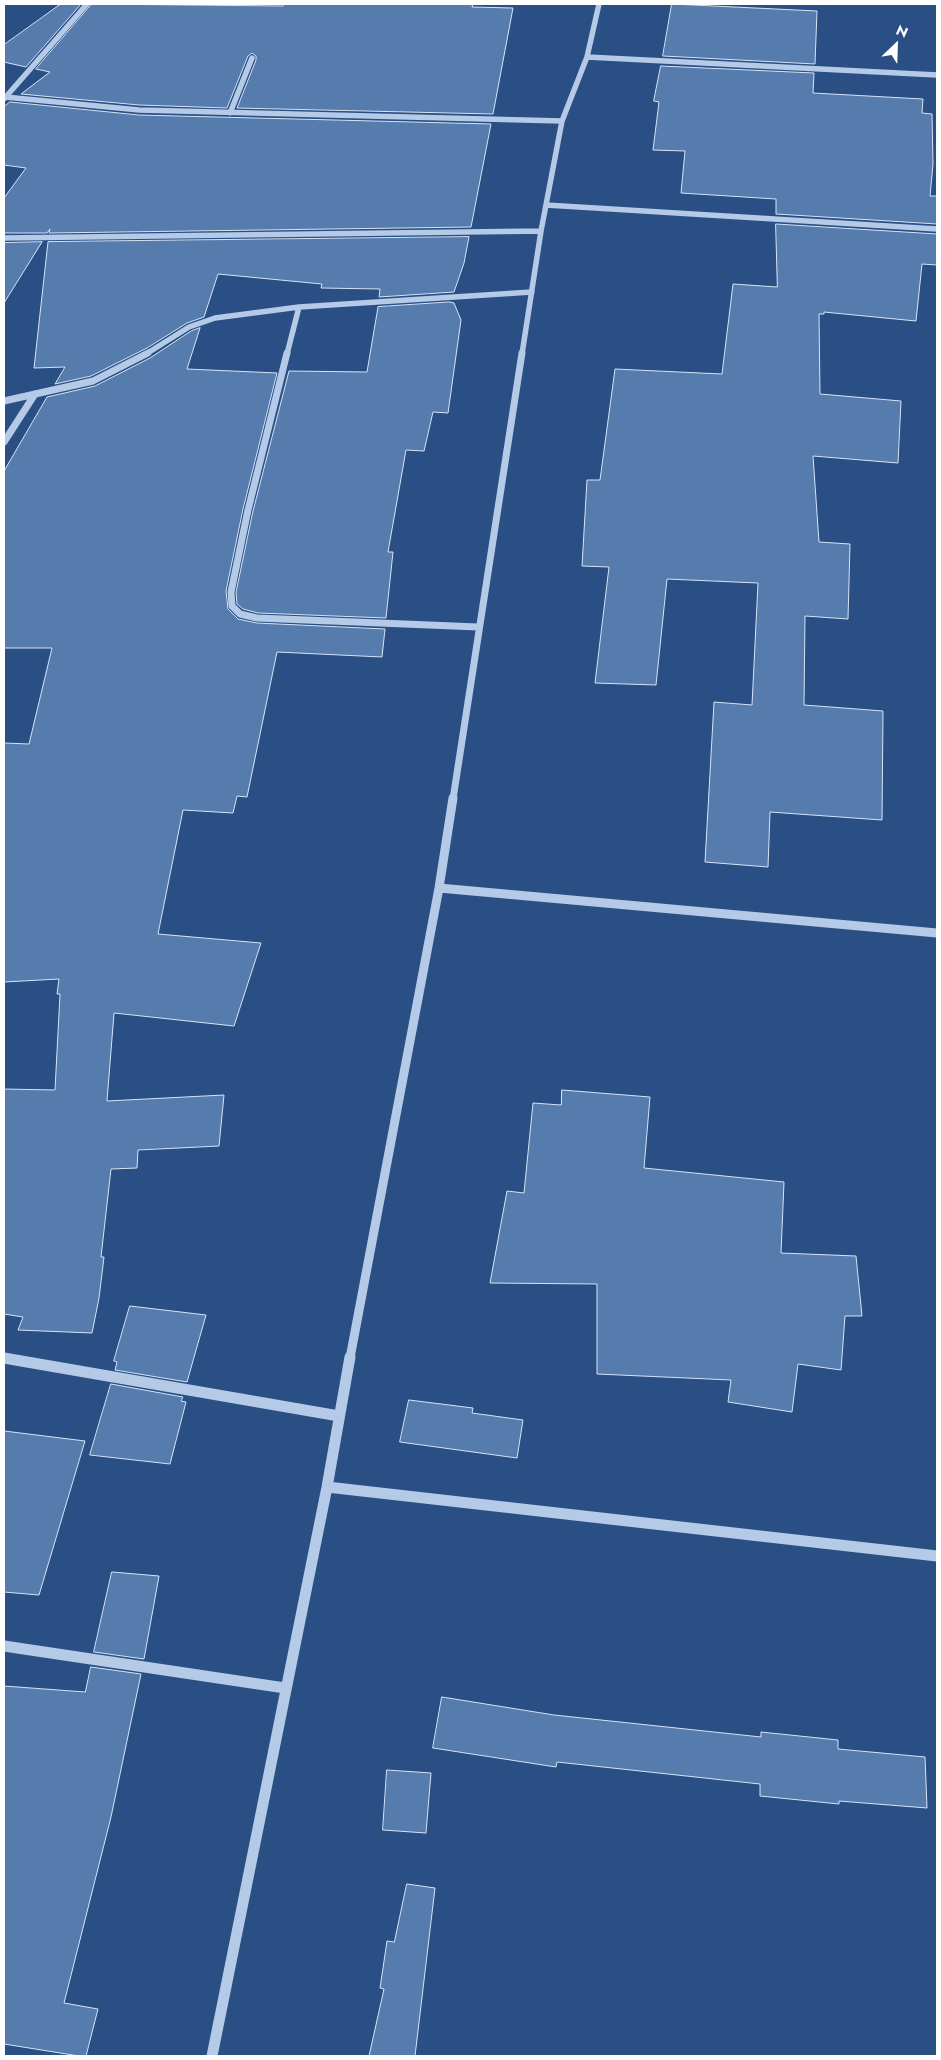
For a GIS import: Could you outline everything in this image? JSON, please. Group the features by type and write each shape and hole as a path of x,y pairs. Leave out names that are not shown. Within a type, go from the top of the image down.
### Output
{"street":[{"path":"4,98 87,4"},
{"path":"212,2056 327,1487 439,888 478,627 541,231 562,121 587,57 599,4"},
{"path":"587,57 937,74"},
{"path":"230,113 252,58"},
{"path":"4,98 139,110 562,121"},
{"path":"546,205 937,229"},
{"path":"4,238 541,231"},
{"path":"4,401 93,381 137,360 189,327 214,318 299,307 532,292"},
{"path":"299,307 248,510 231,592 232,606 240,614 257,618 478,627"},
{"path":"4,442 35,394"},
{"path":"439,888 937,933"},
{"path":"4,1358 339,1416"},
{"path":"327,1487 937,1556"},
{"path":"4,1646 285,1688"}],"building":[{"path":"61,4 81,4 26,67 4,62 4,45"},
{"path":"92,4 283,6 284,4 473,4 472,7 513,8 493,114 237,108 256,60 256,56 252,53 248,56 227,108 139,105 21,94 50,72 36,69"},
{"path":"672,4 817,11 815,64 663,56"},
{"path":"661,66 814,73 813,93 923,99 922,113 932,114 933,164 930,196 937,196 937,224 776,214 776,199 681,193 685,151 653,150 659,102 654,101"},
{"path":"10,102 139,115 491,124 471,227 49,233 50,229 47,233 4,233 4,198 26,168 4,165 4,107"},
{"path":"776,224 937,234 937,265 922,264 916,321 824,312 824,314 819,314 820,394 901,401 898,463 813,456 819,542 850,544 848,619 805,616 804,705 883,711 882,820 770,812 768,867 705,862 714,702 752,705 758,583 667,579 656,685 595,683 609,567 582,566 587,480 600,480 615,369 722,374 733,284 777,287"},
{"path":"469,237 464,263 454,292 379,297 380,289 321,288 322,284 218,274 204,317 187,323 147,348 91,376 55,384 65,367 34,368 48,242"},
{"path":"42,242 4,303 4,243"},
{"path":"454,303 461,320 448,413 433,412 424,451 406,450 388,552 393,552 386,618 258,613 243,609 237,604 236,592 253,511 289,371 367,372 378,307"},
{"path":"200,328 187,369 277,373 243,509 226,591 228,609 238,619 257,623 385,629 382,657 277,652 247,797 237,796 233,813 183,810 158,934 261,943 234,1026 114,1013 107,1101 224,1095 219,1146 138,1150 137,1168 111,1169 101,1257 104,1257 92,1333 18,1330 23,1317 4,1314 4,1089 55,1090 60,994 57,994 59,979 4,982 4,743 29,744 52,648 4,648 4,471 47,397 95,386 150,358 191,331"},
{"path":"562,1090 650,1097 644,1168 784,1182 781,1253 856,1256 862,1316 845,1316 841,1370 798,1364 792,1412 728,1402 731,1380 597,1374 597,1284 490,1283 507,1191 524,1193 533,1103 561,1105"},
{"path":"130,1306 206,1315 187,1382 115,1370 117,1362 114,1361"},
{"path":"111,1384 183,1397 181,1401 186,1402 170,1464 90,1455"},
{"path":"409,1400 473,1408 472,1413 523,1420 517,1458 400,1442"},
{"path":"4,1431 85,1441 39,1595 4,1592"},
{"path":"112,1572 159,1576 144,1659 94,1652"},
{"path":"91,1667 141,1674 111,1817 64,2003 98,2009 86,2056 79,2056 4,2044 4,1686 85,1692"},
{"path":"442,1697 554,1715 761,1737 761,1732 838,1740 838,1749 925,1757 927,1808 839,1801 839,1804 760,1796 760,1784 557,1762 556,1767 433,1748"},
{"path":"387,1770 431,1773 426,1833 383,1830"},
{"path":"407,1884 435,1888 415,2056 369,2056 384,1989 380,1988 387,1941 394,1942"}]}
